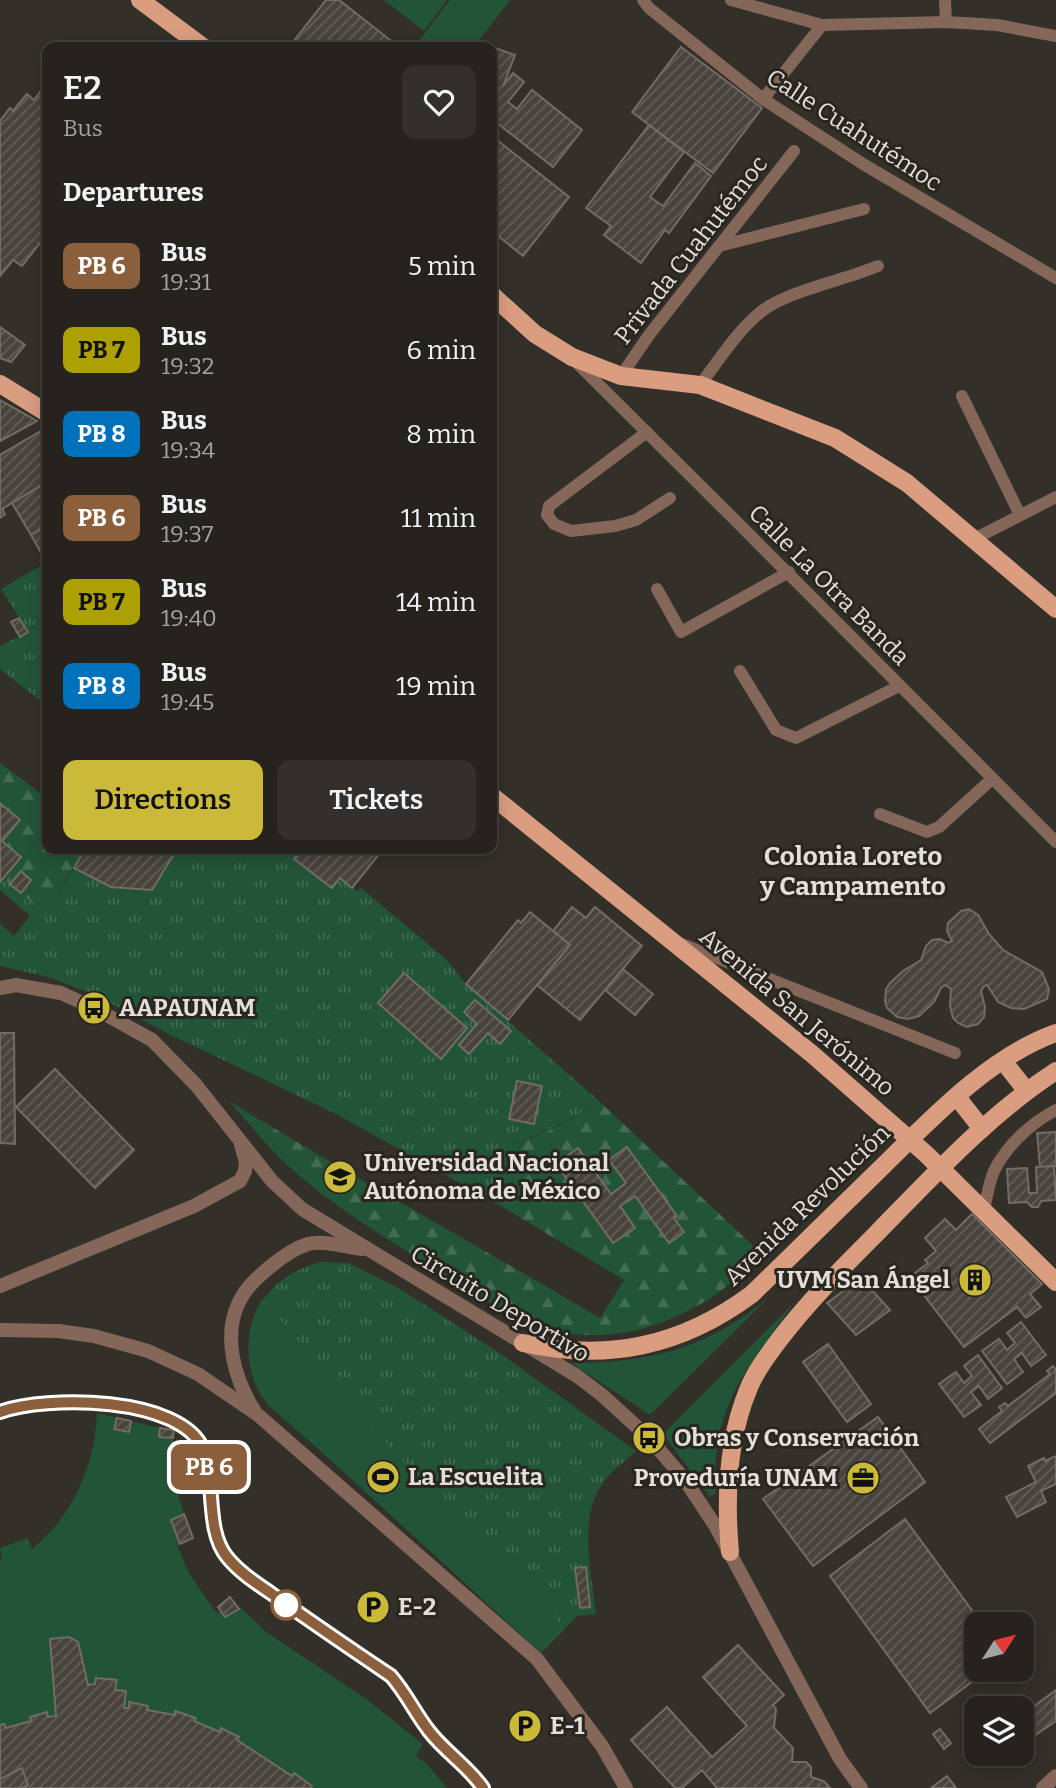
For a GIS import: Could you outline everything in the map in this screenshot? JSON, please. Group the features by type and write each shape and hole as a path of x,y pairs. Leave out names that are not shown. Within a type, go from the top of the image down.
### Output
{"main road":[{"path":"140,0 197,42"},
{"path":"497,300 535,334 572,358 621,376 699,385 835,438 907,483 1056,609"},
{"path":"0,384 42,410"},
{"name":"Avenida San Jerónimo","path":"497,800 812,1054 926,1154 1056,1282"},
{"name":"Avenida Revolución","path":"523,1343 565,1351 608,1351 650,1345 701,1326 752,1294 957,1097 1003,1060 1056,1033"},
{"path":"1003,1060 1026,1090"},
{"path":"730,1552 727,1502 731,1452 741,1408 756,1372 808,1303 922,1188 1026,1090 1056,1071"},
{"path":"957,1097 982,1129"}],"street":[{"name":"Calle Cuahutémoc","path":"643,0 649,8 763,99 863,164 1056,278"},
{"path":"731,0 822,25 946,22 998,25 1056,36"},
{"path":"945,0 946,22"},
{"path":"763,99 822,25"},
{"name":"Privada Cuahutémoc","path":"621,376 649,335 794,151"},
{"path":"719,246 864,209"},
{"path":"699,385 746,326 765,309 786,298 878,266"},
{"name":"Calle La Otra Banda","path":"572,358 789,572 1056,842"},
{"path":"962,396 1020,515"},
{"path":"647,432 549,506 547,515 554,524 571,531 615,526 636,520 670,498"},
{"path":"974,539 1056,497"},
{"path":"657,589 681,632 789,572"},
{"path":"740,671 776,730 796,738 899,686"},
{"path":"880,814 927,832 939,827 992,779"},
{"path":"673,940 955,1053"},
{"path":"0,979 16,985"},
{"name":"Circuito Deportivo","path":"0,988 16,985 61,993 152,1040 196,1086 272,1181 302,1209 577,1376 603,1395 649,1437 694,1492 730,1552 839,1759 860,1788"},
{"path":"984,1209 993,1172 1003,1157 1028,1129 1056,1110"},
{"path":"0,1286 194,1206 240,1181 246,1162 239,1140"},
{"path":"258,1415 241,1389 232,1351 233,1323 239,1302 255,1279 277,1261 309,1244 323,1243 366,1250"},
{"path":"0,1330 58,1331 94,1336 148,1351 198,1374 258,1415 537,1659 603,1746 626,1788"},
{"path":"839,1759 845,1788"},
{"path":"1043,1788 1056,1776"}],"green space":[{"path":"384,0 447,0 424,31"},
{"path":"450,0 510,0 478,42 418,42"},
{"path":"42,565 42,702 0,669 0,646 28,632 1,589"},
{"path":"0,763 42,794 42,854 81,854 46,915 3,878 21,858 2,841 19,820 0,803"},
{"path":"174,854 298,854 295,858 332,888 340,878 357,891 361,888 446,959 466,984 599,1101 565,1122 502,1149 528,1178 501,1206 336,1114 171,1035 95,995 48,977 0,966 0,924 14,936 30,916 0,890 3,878 46,914 74,868 111,887 152,890","holes":["404,973 467,1029 441,1058 378,1003","475,1000 511,1032 500,1044 488,1033 469,1054 459,1045 477,1024 465,1012"]},
{"path":"229,1101 600,1318 624,1280 501,1206 527,1178 501,1149 552,1129 599,1101 762,1254 714,1296 657,1324 626,1332 595,1335 563,1333 532,1324 482,1298 339,1207 286,1164"},
{"path":"320,1262 349,1263 397,1287 504,1356 636,1451 604,1481 590,1515 588,1548 596,1614 577,1616 546,1648 264,1400 255,1383 250,1357 250,1339 258,1309 276,1285 303,1268"},
{"path":"768,1298 650,1415 571,1363 627,1360 676,1350 722,1330"},
{"name":"La Escuelita","path":"262,1299 403,1462 518,1565 564,1630 541,1653 262,1397 252,1373 248,1348 252,1323"},
{"path":"795,1302 748,1368 726,1412 719,1436 716,1493 710,1497 663,1434"},
{"path":"97,1413 160,1428 159,1437 173,1438 178,1494 184,1514 171,1520 180,1544 177,1545 189,1573 216,1613 221,1611 226,1617 240,1607 265,1631 366,1699 423,1744 416,1756 427,1764 447,1788 0,1788 0,1548 28,1538 32,1549 59,1521 79,1488 86,1470 92,1452"}],"building":[{"path":"326,0 339,0 393,42 293,42"},
{"path":"681,47 762,108 713,173 632,112"},
{"path":"497,49 515,55 503,86 513,73 524,82 508,102 517,109 532,90 582,130 553,167 497,123"},
{"path":"42,89 42,240 22,266 13,260 0,276 0,121 10,108 13,111 27,94 34,100"},
{"path":"649,125 684,152 650,197 663,206 695,163 711,176 669,233 665,230 641,263 604,235 611,226 586,208"},
{"path":"497,140 569,197 523,256 497,235"},
{"path":"0,327 25,345 11,362 0,358"},
{"path":"0,400 37,421 0,441"},
{"path":"42,430 42,485 2,509 5,514 0,518 0,455"},
{"path":"42,485 42,529 31,535 12,503"},
{"path":"42,529 42,550 40,551 31,535"},
{"path":"19,618 28,632 20,637 11,622"},
{"path":"0,803 20,820 2,841 21,857 0,882"},
{"path":"82,854 174,854 152,890 111,887 74,868"},
{"path":"298,854 379,854 352,888 340,878 332,888 294,859"},
{"path":"21,871 31,880 21,893 10,884"},
{"path":"572,907 586,918 595,907 642,946 580,1020 537,985 570,945 553,931"},
{"path":"969,909 978,915 1003,950 1042,972 1049,989 1047,999 1024,1009 1011,1008 998,1002 987,985 984,986 981,991 985,1007 984,1017 978,1024 967,1027 953,1018 950,1006 951,989 945,985 934,1002 919,1016 908,1019 897,1017 887,1008 885,1002 886,989 890,983 921,960 926,946 932,940 940,939 948,943 952,941 947,931 948,923 961,911"},
{"path":"530,912 570,945 508,1020 466,984 518,920 521,923"},
{"path":"623,969 653,994 635,1015 605,990"},
{"path":"404,973 467,1028 441,1059 378,1003"},
{"path":"475,1000 511,1031 500,1044 488,1033 469,1054 459,1045 477,1024 464,1012"},
{"path":"0,1033 14,1033 15,1144 0,1143"},
{"path":"55,1069 134,1150 95,1188 16,1107"},
{"path":"517,1081 542,1086 534,1124 509,1119"},
{"path":"1056,1132 1056,1166 1040,1167 1037,1133"},
{"path":"627,1147 677,1216 674,1218 684,1232 669,1243 635,1196 620,1206 635,1228 613,1243 556,1164 578,1148 611,1194 626,1183 609,1160"},
{"path":"1054,1166 1056,1200 1041,1201 1038,1207 1032,1207 1027,1202 1009,1203 1007,1169 1027,1168 1029,1193 1037,1193 1036,1167"},
{"name":"UVM San Ángel","path":"972,1214 1042,1284 1030,1294 1041,1307 1026,1318 1017,1307 964,1347 910,1277 928,1263 925,1260 936,1251 925,1238 945,1219 956,1230"},
{"path":"861,1278 890,1310 856,1335 827,1303"},
{"path":"1021,1322 1046,1355 1031,1366 1022,1353 1014,1359 1023,1372 1007,1384 982,1351 999,1339 1007,1350 1015,1343 1007,1333"},
{"path":"828,1344 871,1404 847,1422 803,1362"},
{"path":"978,1355 1002,1388 988,1399 979,1386 971,1392 981,1405 964,1417 939,1384 956,1372 964,1383 972,1376 964,1366"},
{"path":"1053,1366 1056,1370 1056,1393 990,1443 979,1429 1002,1411 999,1407 1005,1403 1008,1406 1050,1374 1047,1371"},
{"path":"878,1417 925,1482 813,1566 763,1499"},
{"path":"117,1418 131,1421 129,1432 114,1429"},
{"path":"160,1428 174,1430 173,1438 159,1437"},
{"path":"1056,1456 1056,1484 1041,1491 1046,1502 1017,1517 1006,1497 1036,1482 1028,1466 1044,1458 1045,1461"},
{"path":"184,1514 193,1538 180,1544 171,1520"},
{"path":"905,1519 973,1612 964,1612 964,1682 972,1682 930,1713 830,1576"},
{"path":"586,1567 590,1607 580,1608 575,1568"},
{"path":"230,1597 239,1609 225,1617 218,1607"},
{"path":"69,1637 78,1642 88,1685 95,1684 96,1678 117,1680 115,1690 126,1691 124,1708 129,1708 129,1702 148,1706 147,1710 175,1715 175,1711 196,1718 194,1721 220,1732 221,1728 239,1737 237,1740 292,1776 294,1773 312,1786 0,1788 0,1725 4,1724 6,1728 31,1721 30,1717 47,1712 48,1717 56,1716 50,1639"},
{"path":"738,1645 784,1695 773,1705 776,1709 774,1728 793,1748 792,1762 806,1762 811,1767 811,1777 824,1781 830,1788 717,1788 702,1770 682,1788 675,1788 631,1740 667,1707 712,1757 747,1726 703,1677"},
{"path":"1056,1690 1056,1721 1034,1736 1034,1706"},
{"path":"940,1729 951,1743 944,1749 933,1734"},
{"path":"22,1768 28,1785 21,1788 0,1788 0,1779"},
{"path":"947,1776 956,1788 931,1788"}],"bus line":[{"path":"0,1412 29,1404 89,1402 146,1412 178,1422 202,1446 208,1467 214,1527 224,1554 234,1566 286,1605 391,1676 431,1734 460,1761 483,1788"}],"place":[{"name":"AAPAUNAM","path":"94,1008"},
{"name":"Universidad Nacional Autónoma de México","path":"340,1177"},
{"name":"UVM San Ángel","path":"975,1280"},
{"name":"Obras y Conservación","path":"649,1438"},
{"name":"La Escuelita","path":"383,1477"},
{"name":"Proveduría UNAM","path":"863,1478"},
{"name":"E-2","path":"373,1607"},
{"name":"E-1","path":"525,1726"}],"district":[{"name":"Colonia Loreto y Campamento","path":"853,871"}]}
